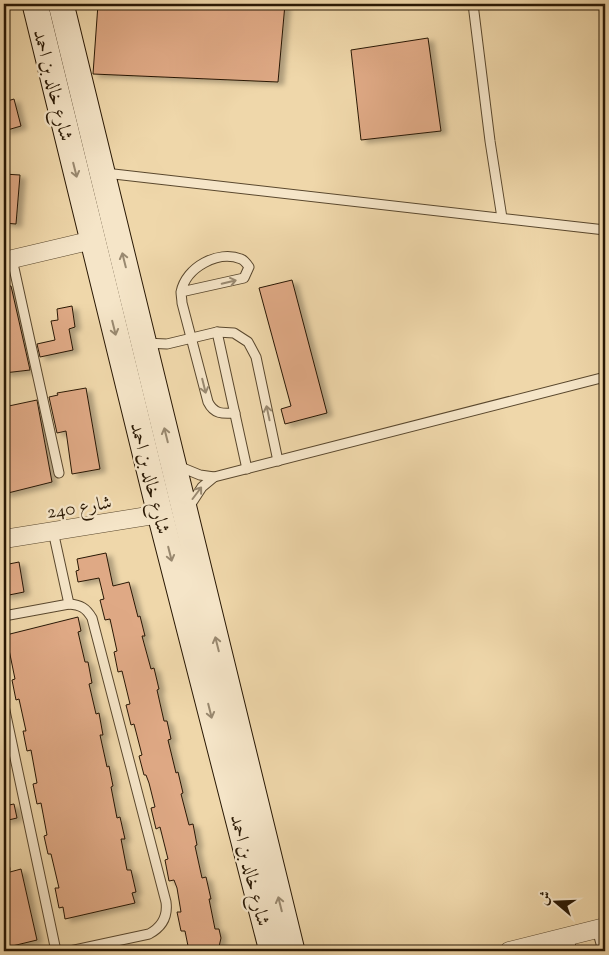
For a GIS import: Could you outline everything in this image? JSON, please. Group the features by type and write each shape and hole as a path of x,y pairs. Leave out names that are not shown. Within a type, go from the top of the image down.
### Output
{"main road":[{"name":"شارع خالد بن احمد","path":"35,4 160,514 272,951"},
{"name":"شارع خالد بن احمد","path":"61,4 292,951"}],"street":[{"path":"8,260 93,240"},
{"name":"شارع 240","path":"4,539 160,514"},
{"path":"509,951 570,944 601,928"}],"lane":[{"path":"473,4 490,141 502,218"},
{"path":"102,173 605,230"},
{"path":"181,292 244,278 249,267 242,259 226,256 210,259 198,267 188,278 181,292 182,303 208,402 217,413 235,413"},
{"path":"8,260 59,473"},
{"path":"144,343 167,344 217,332 234,333 248,342 256,357 278,461"},
{"path":"217,332 247,469"},
{"path":"173,464 186,471 214,477 605,377"},
{"path":"185,514 192,499 214,477"},
{"path":"52,531 69,604"},
{"path":"4,616 69,604 86,608 92,618 162,883 167,910 162,925 149,934 70,951"},
{"path":"4,706 56,951"},
{"path":"601,928 603,951"}],"building":[{"path":"98,4 285,4 278,82 93,74"},
{"path":"428,38 441,131 361,140 351,50"},
{"path":"14,99 21,126 4,131 4,102"},
{"path":"4,174 20,175 16,224 4,223"},
{"path":"292,280 327,413 285,424 281,409 291,406 259,288"},
{"path":"4,286 11,286 30,370 4,373"},
{"path":"72,306 75,327 69,329 73,350 40,357 37,344 55,340 51,321 58,320 57,309"},
{"path":"86,388 100,469 72,474 66,431 57,433 49,397 58,395 57,393"},
{"path":"37,400 52,482 4,494 4,407"},
{"path":"106,553 113,586 129,582 138,617 140,616 145,636 142,636 151,669 154,668 164,721 167,721 171,739 168,740 176,773 178,772 183,793 181,794 189,825 193,824 197,845 195,846 202,878 206,877 215,929 219,929 221,938 218,951 189,951 185,931 181,931 177,912 181,912 177,888 174,880 169,881 165,860 168,859 160,827 156,829 151,808 155,807 139,756 142,755 134,724 131,725 126,705 130,704 122,671 118,672 114,652 117,651 110,619 105,620 100,600 104,599 99,578 78,582 76,571 79,570 77,559"},
{"path":"19,562 24,592 4,596 4,565"},
{"path":"78,617 81,631 78,632 85,662 88,662 92,683 89,684 96,714 99,713 103,735 100,735 107,767 109,766 117,818 120,817 125,839 121,839 127,870 131,870 136,892 132,893 135,903 65,919 63,907 59,908 55,888 59,888 51,854 48,854 44,836 47,835 41,803 37,804 33,784 37,783 31,750 27,751 23,731 26,731 19,699 16,700 12,680 15,679 6,635"},
{"path":"14,804 17,818 4,821 4,806"},
{"path":"21,869 37,940 4,948 4,876"}]}
